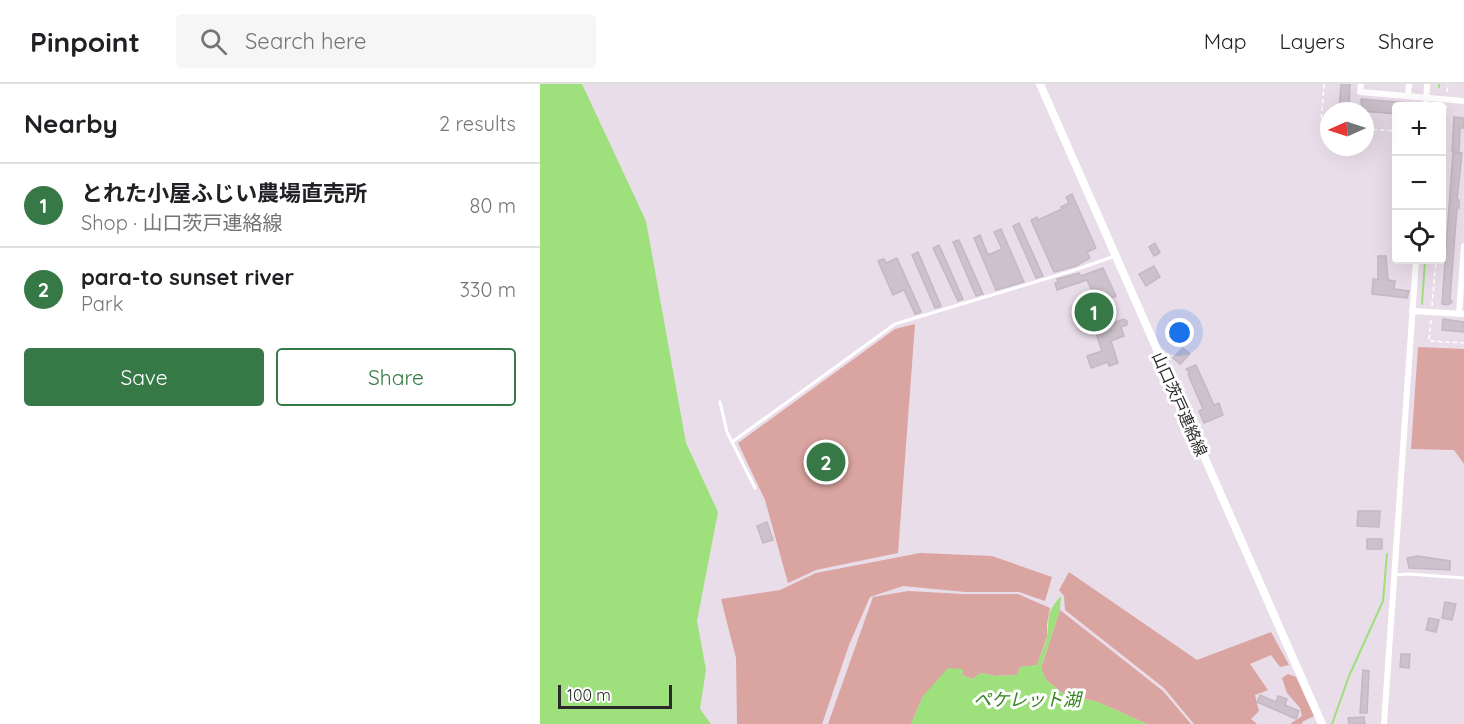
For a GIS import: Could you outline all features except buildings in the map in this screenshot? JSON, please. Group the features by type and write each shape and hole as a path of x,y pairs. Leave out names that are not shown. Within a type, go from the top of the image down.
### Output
{"street":[{"name":"山口茨戸連絡線","path":"1040,84 1322,724"},
{"path":"1361,84 1360,92 1464,100"},
{"path":"1408,84 1408,96"},
{"path":"1426,102 1427,84"},
{"path":"1413,311 1462,314 1464,246"},
{"path":"1384,724 1416,264"}],"lane":[{"path":"732,442 895,324 1115,256"},
{"path":"720,402 727,432 755,488"},
{"path":"1394,575 1464,578"}],"path":[{"path":"1323,102 1324,84"},
{"path":"1443,156 1448,84"},
{"path":"1374,130 1392,131"},
{"path":"1436,264 1429,341 1464,344"}],"shaded area":[{"path":"915,324 898,553 816,570 788,583 765,500 738,443 895,329"},
{"path":"1418,347 1464,349 1464,464 1454,450 1411,449"},
{"path":"920,553 992,556 1052,577 1045,601 1019,592 965,592 903,586 870,597 849,645 822,724 737,724 736,658 721,599 780,590 816,573"},
{"path":"1069,572 1197,660 1271,632 1289,665 1280,667 1271,655 1250,664 1268,690 1255,695 1259,711 1251,719 1257,724 1194,724 1164,688 1065,610 1064,596 1059,590"},
{"path":"908,591 1018,594 1050,608 1047,637 1037,665 1020,667 1017,675 995,676 981,673 972,679 962,675 963,670 923,696 911,724 828,724 873,597"},
{"path":"1060,610 1163,691 1191,724 1147,724 1098,702 1065,695 1046,680 1041,668"},
{"path":"1288,674 1296,677 1314,716 1302,724 1290,724 1302,716 1300,708 1287,693 1282,678"}],"water":[{"path":"540,84 582,84 646,221 686,443 718,512 697,621 706,670 700,709 711,724 540,724"},
{"name":"ペケレット湖","path":"1061,596 1060,610 1041,667 1046,680 1065,695 1098,702 1147,724 911,724 923,696 948,668 963,669 962,675 972,679 981,673 995,676 1017,675 1020,667 1037,665 1047,637 1050,611"}],"waterway":[{"path":"1422,304 1425,264"},
{"path":"1332,724 1349,676 1383,601 1387,554"}],"place":[{"name":"とれた小屋ふじい農場直売所","path":"1094,312"},
{"name":"para-to sunset river","path":"826,462"}]}
